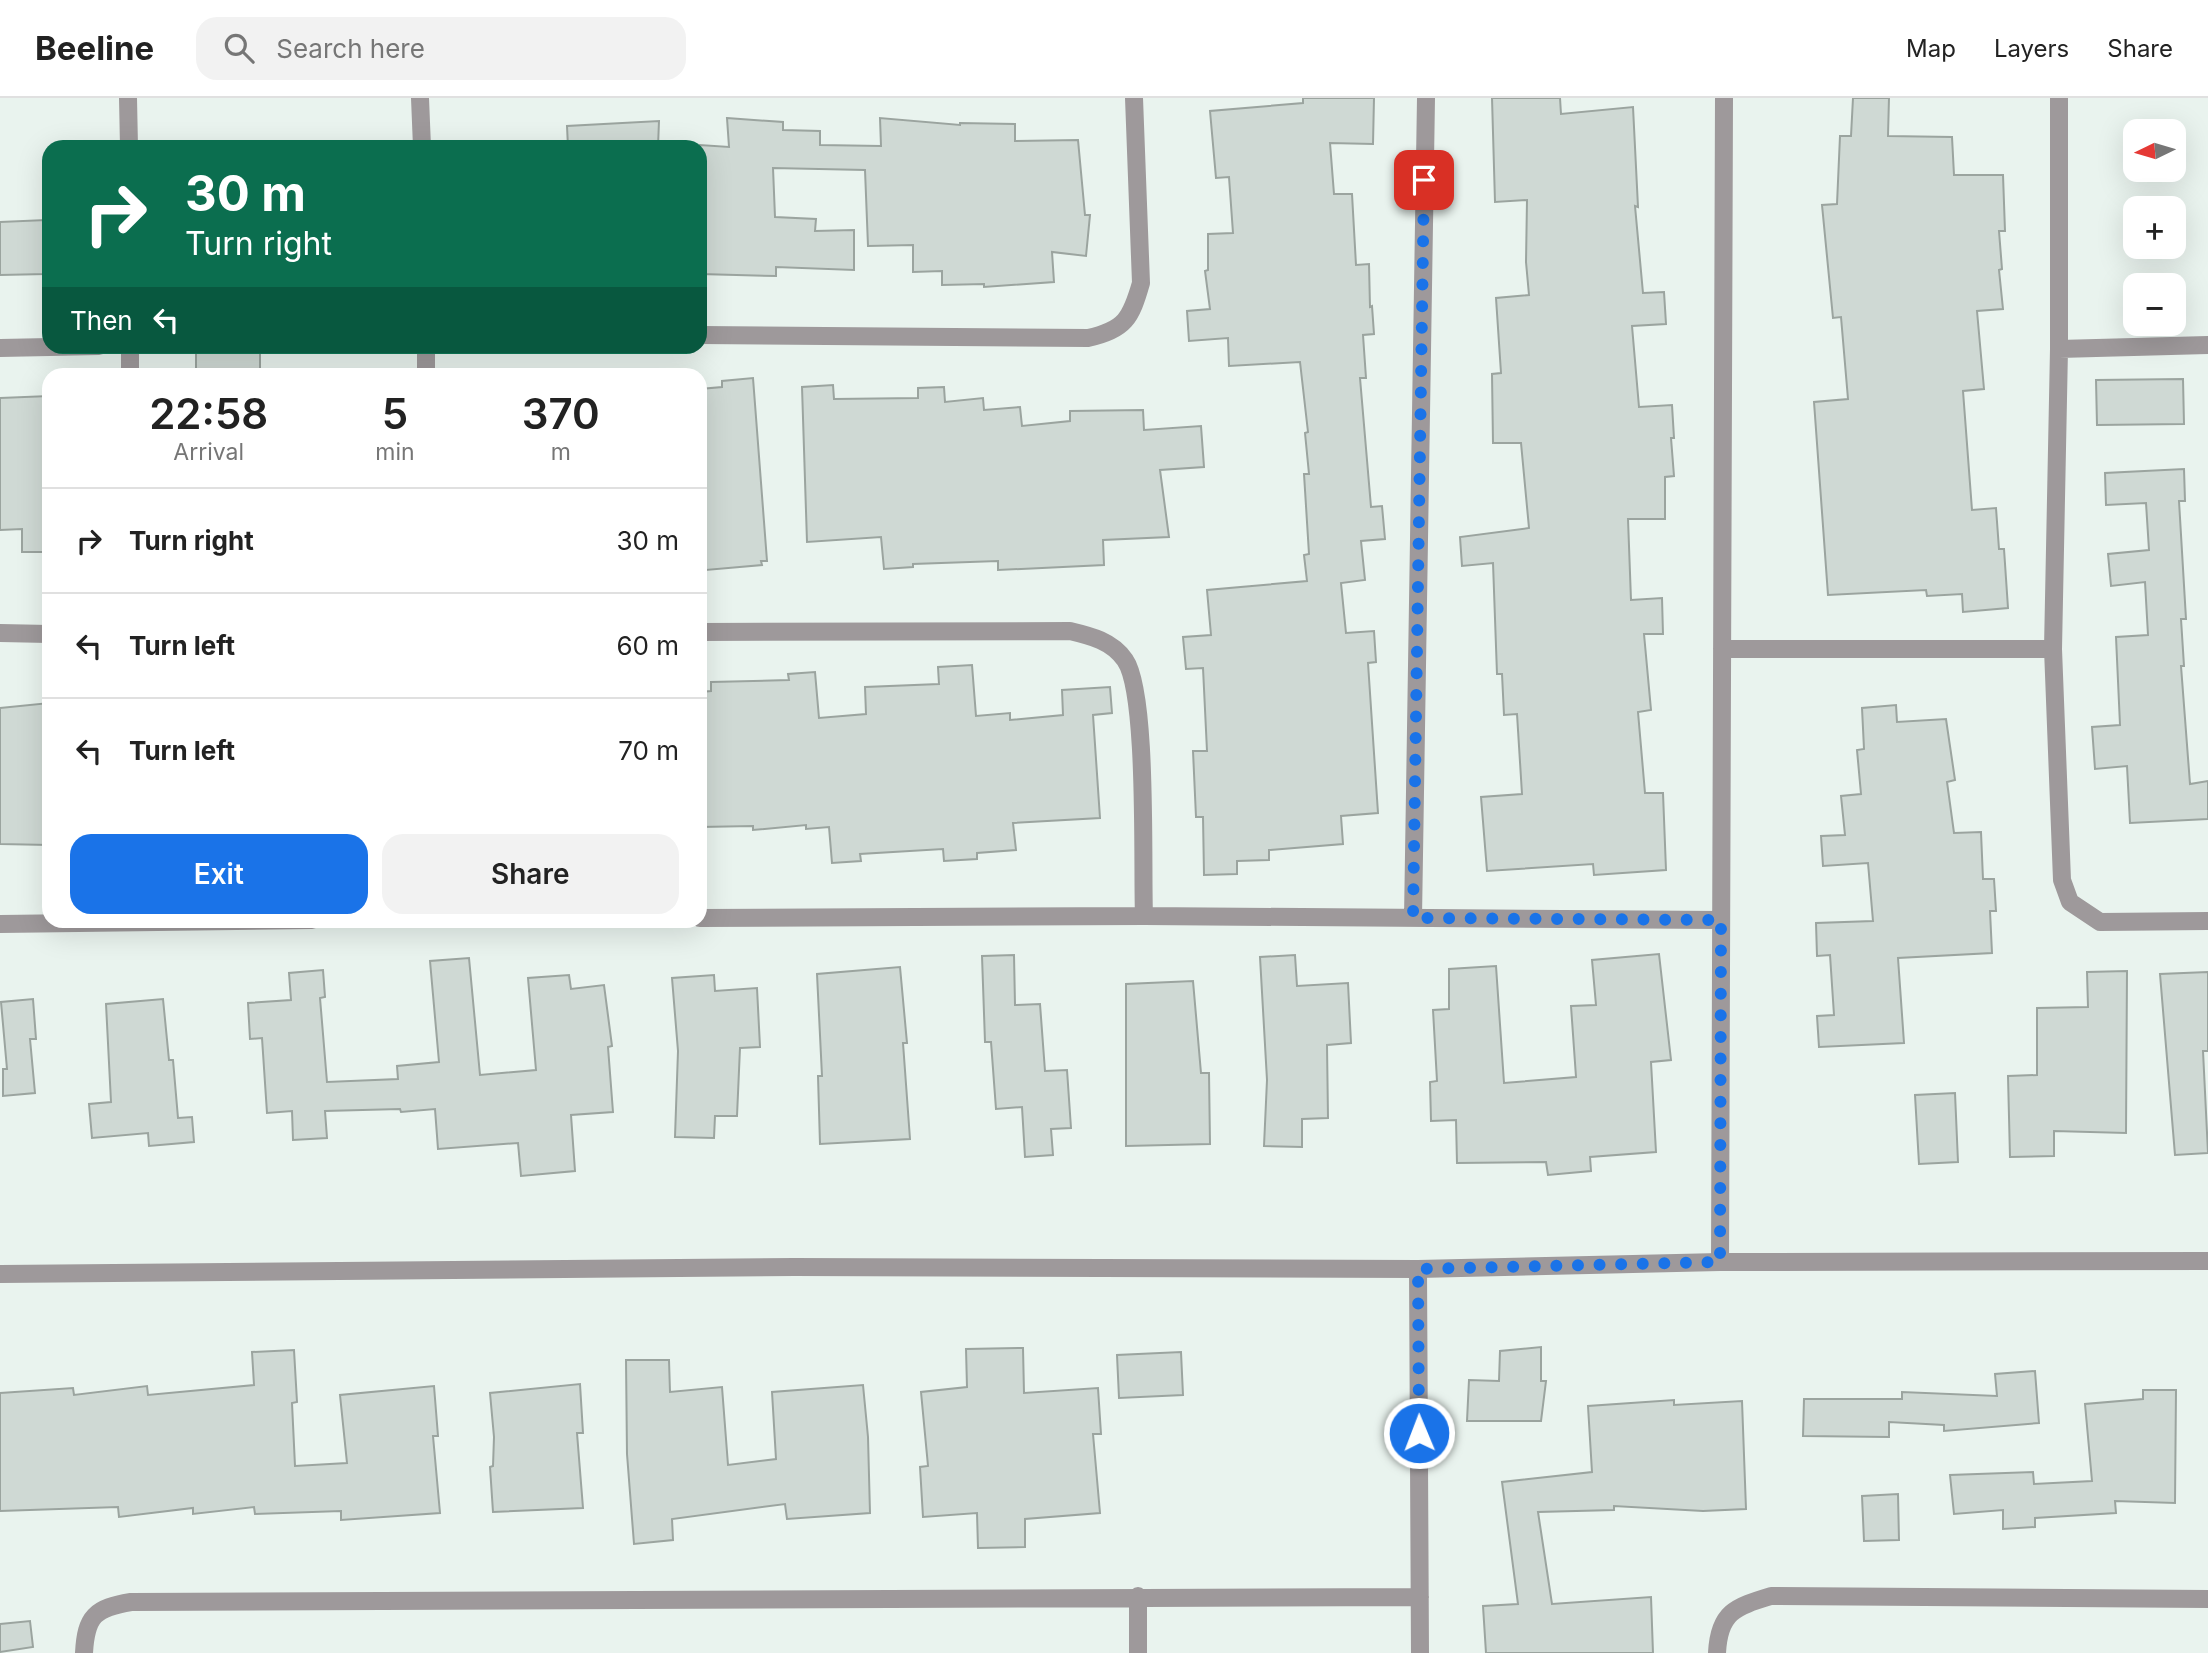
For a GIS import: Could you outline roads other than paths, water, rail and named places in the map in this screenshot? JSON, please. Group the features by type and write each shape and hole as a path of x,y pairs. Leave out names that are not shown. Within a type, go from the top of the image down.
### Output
{"street":[{"path":"128,98 129,140"},
{"path":"420,98 422,140"},
{"path":"707,335 1088,338 1111,333 1133,309 1141,283 1134,98"},
{"path":"1413,918 1426,98"},
{"path":"1720,1262 1724,98"},
{"path":"2059,98 2059,349 2053,649 2062,880 2070,902 2100,922 2208,920"},
{"path":"2059,349 2208,345"},
{"path":"0,348 42,347"},
{"path":"707,632 1070,631 1093,636 1114,647 1126,661 1138,698 1144,916"},
{"path":"0,633 42,634"},
{"path":"1722,649 2053,649"},
{"path":"707,918 1144,916 1721,920"},
{"path":"0,924 42,923"},
{"path":"0,1274 794,1267 1418,1269 1720,1262 2208,1261"},
{"path":"1418,1269 1420,1653"},
{"path":"1138,1596 1138,1653"},
{"path":"1717,1653 1718,1633 1727,1615 1743,1605 1771,1596 2208,1598"},
{"path":"84,1653 87,1625 97,1611 131,1602 1420,1597"}]}
